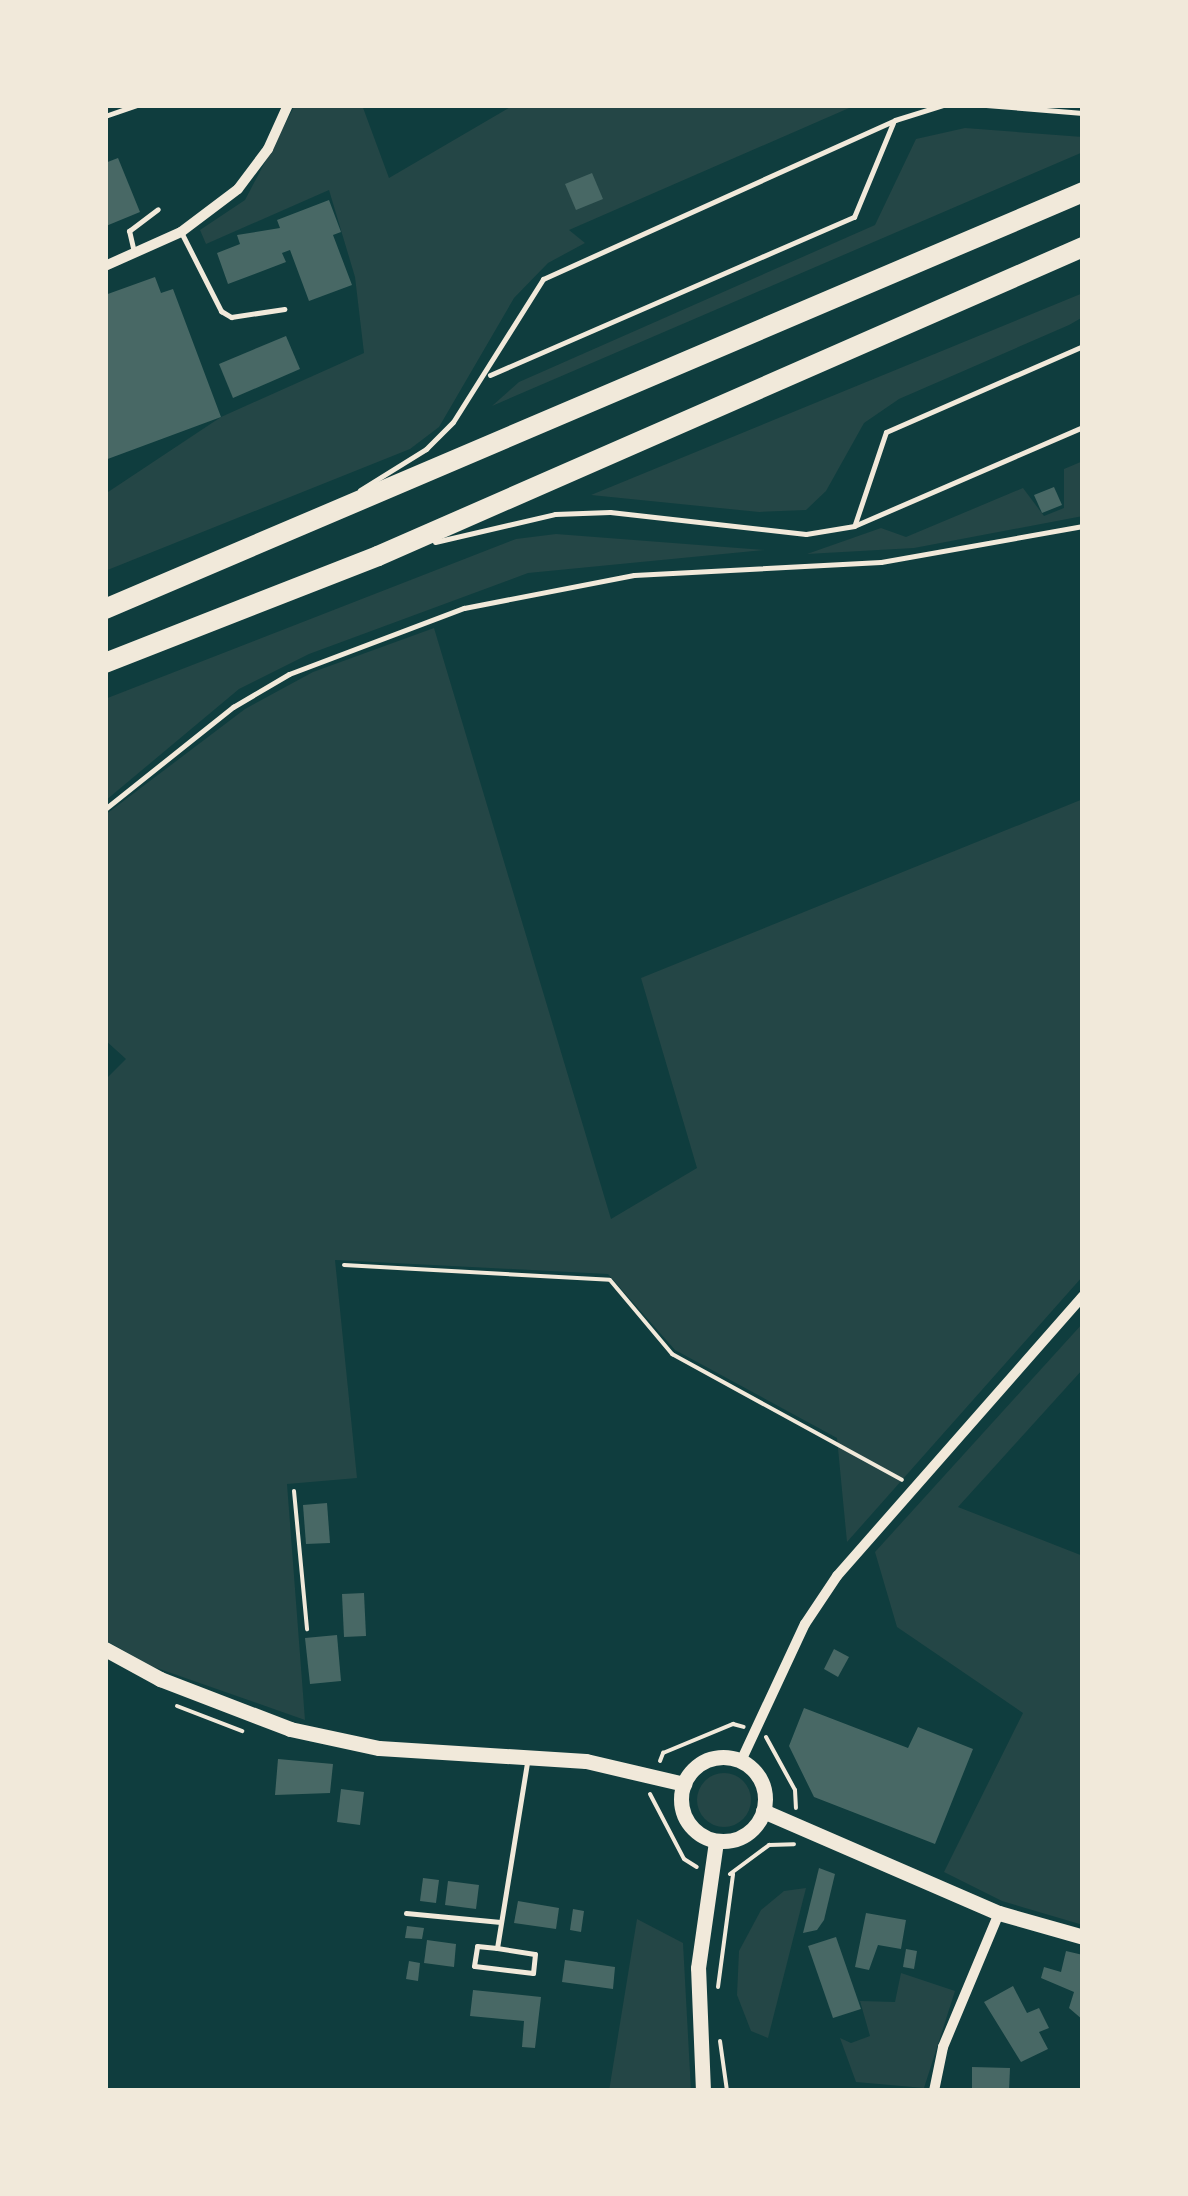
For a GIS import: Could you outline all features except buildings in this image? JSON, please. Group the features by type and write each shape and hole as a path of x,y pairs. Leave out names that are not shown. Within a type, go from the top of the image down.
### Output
{"highway":[{"path":"105,609 297,531 1083,192"},
{"path":"105,662 378,556 1083,247"}],"main road":[{"path":"105,1649 160,1679 290,1730 379,1748 528,1754 626,1766 684,1784"},
{"path":"711,1759 740,1761 760,1779 764,1811 743,1836 716,1841 686,1819 684,1784 711,1759"},
{"path":"764,1811 999,1913 1083,1938"},
{"path":"703,2091 698,1968 716,1841"}],"street":[{"path":"105,266 182,232 238,189 268,149 288,105"},
{"path":"740,1761 820,1600 1083,1296"},
{"path":"934,2091 943,2047 999,1913"}],"lane":[{"path":"105,116 138,105"},
{"path":"297,531 426,449 487,376 524,301 568,264 894,120 943,105"},
{"path":"986,105 1083,113"},
{"path":"487,376 854,217 894,120"},
{"path":"135,254 129,231 158,209"},
{"path":"182,232 221,312 230,318 284,309"},
{"path":"854,526 886,432 1083,346"},
{"path":"378,556 555,514 610,512 806,534 854,526 1083,426"},
{"path":"105,809 233,708 289,674 464,608 634,575 881,562 1083,526"},
{"path":"497,1948 528,1754"},
{"path":"406,1913 501,1922"},
{"path":"478,1946 497,1948 535,1954 532,1973 474,1966 478,1946"}],"path":[{"path":"344,1265 610,1280 672,1354 914,1488"},
{"path":"294,1491 307,1630"},
{"path":"165,1701 244,1732"},
{"path":"641,1790 658,1802 688,1865 733,1874"},
{"path":"717,2004 733,1874 768,1845 806,1847"},
{"path":"718,2026 727,2091"}],"shaded area":[{"path":"295,105 362,105 389,178 514,105 856,105 569,230 585,243 548,263 514,298 439,427 410,449 105,571 105,494 221,417 364,353 355,277 329,190 206,244 200,230 245,200"},
{"path":"965,128 1083,137 1083,152 492,406 519,382 875,225 916,139"},
{"path":"1083,293 1083,317 899,399 864,423 826,491 806,510 759,512 591,495"},
{"path":"1083,461 1083,516 914,548 807,554 881,528 906,537 1023,488 1044,516 1064,508 1064,469"},
{"path":"556,534 765,550 528,573 309,654 239,689 105,801 105,699 516,539"},
{"path":"434,628 611,1219 697,1168 641,978 1083,799 1083,1276 847,1542 837,1438 675,1350 608,1274 335,1260 357,1478 287,1484 305,1720 151,1666 105,1640 105,1080 126,1059 105,1040 105,815 245,709 313,672"},
{"path":"1083,1323 1083,1369 958,1507 1083,1556 1083,1925 1002,1901 944,1872 1023,1713 897,1627 875,1552"},
{"path":"724,1773 743,1781 751,1800 743,1819 724,1827 705,1819 697,1800 705,1781"},
{"path":"806,1888 768,2038 751,2031 737,1995 739,1951 761,1910 784,1891"},
{"path":"637,1919 683,1943 691,2091 609,2091"},
{"path":"901,1973 955,1991 924,2088 856,2082 840,2038 851,2043 870,2036 860,2001 895,2002"}]}
